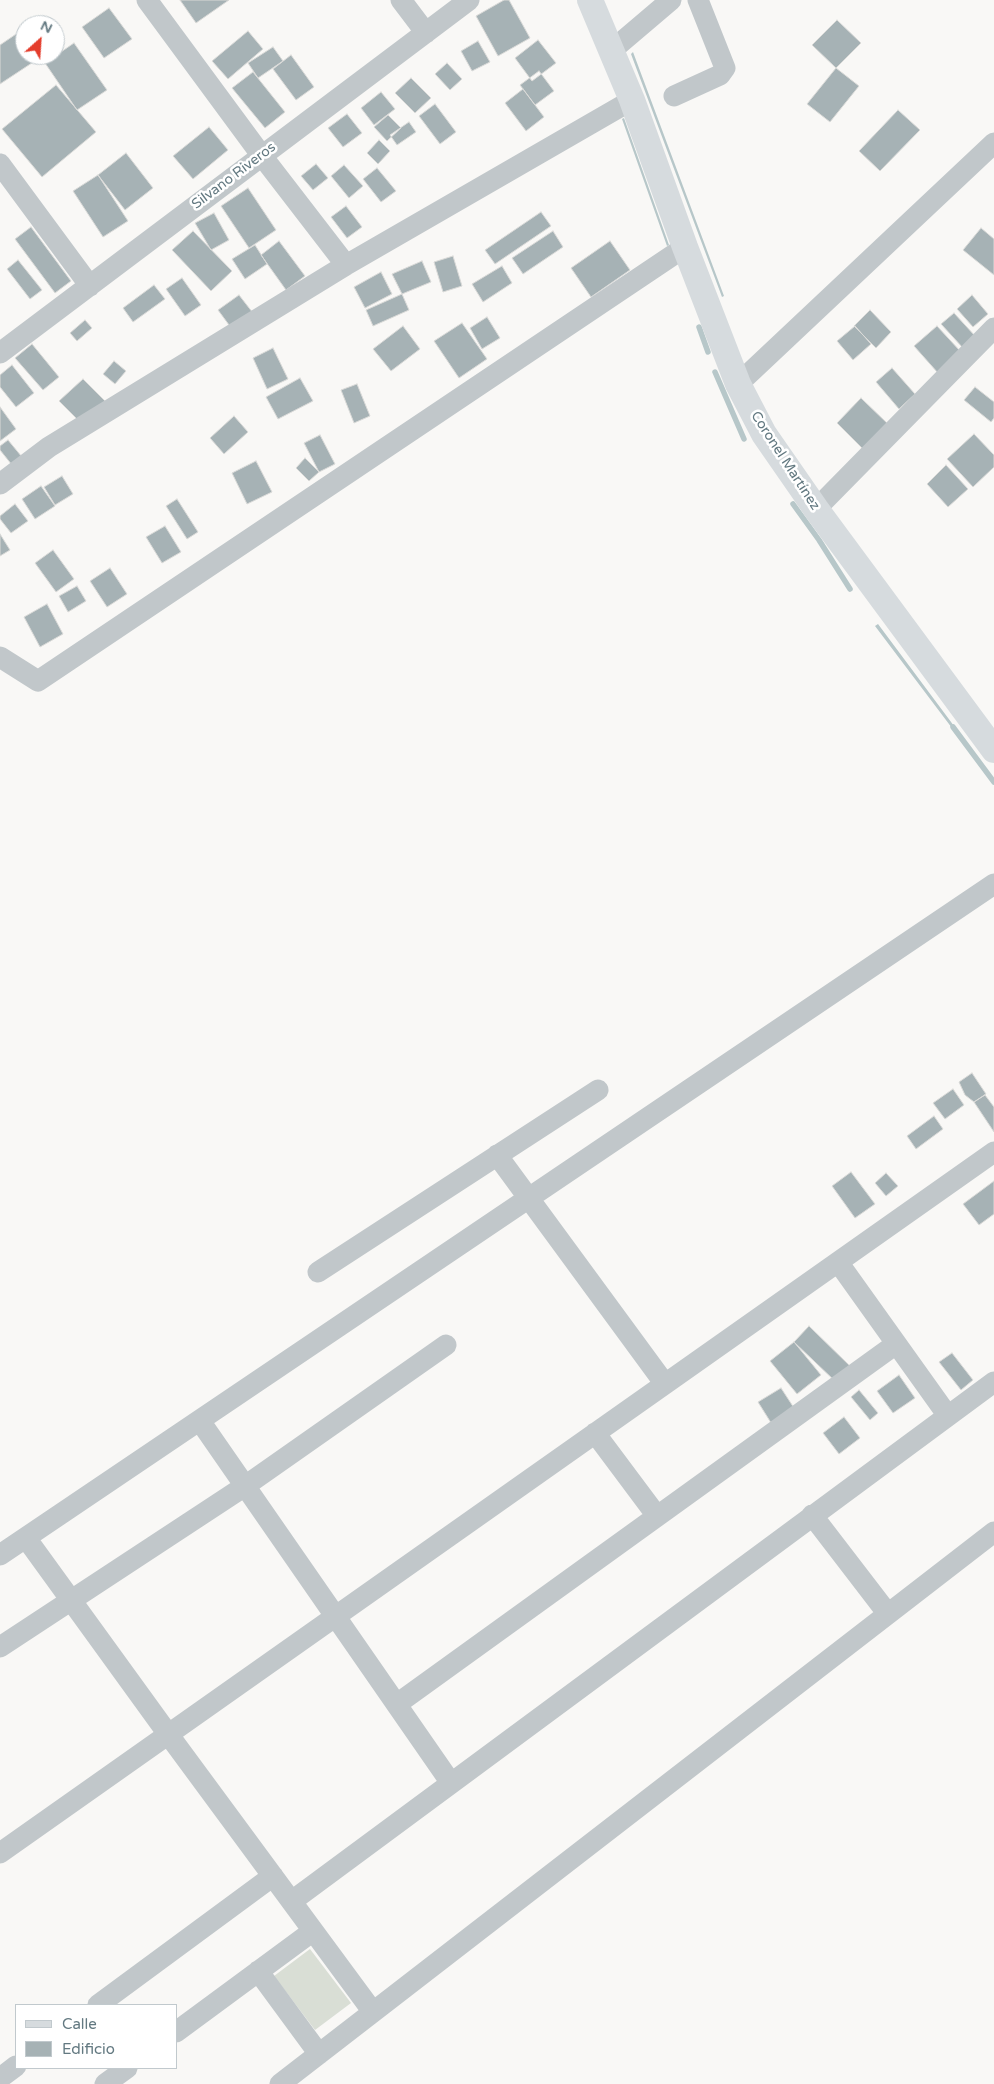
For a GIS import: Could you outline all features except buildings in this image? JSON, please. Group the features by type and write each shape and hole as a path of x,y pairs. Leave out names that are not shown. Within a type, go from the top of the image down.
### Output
{"main road":[{"name":"Coronel Martínez","path":"590,0 632,100 685,247 738,384 764,434 816,510 991,739"}],"street":[{"path":"147,0 262,156 346,265"},
{"path":"401,0 426,33"},
{"name":"Silvano Riveros","path":"0,353 469,0"},
{"path":"607,42 671,0"},
{"path":"674,96 720,75 725,68 698,0"},
{"path":"0,484 49,448 346,265 632,100"},
{"path":"738,384 994,143"},
{"path":"0,164 90,286"},
{"path":"0,657 38,681 685,247"},
{"path":"816,510 994,328"},
{"path":"0,1555 994,884"},
{"path":"318,1272 598,1090"},
{"path":"0,1853 994,1152"},
{"path":"497,1155 665,1384"},
{"path":"838,1262 948,1416"},
{"path":"397,1704 896,1344"},
{"path":"0,1647 245,1486 446,1345"},
{"path":"292,1901 994,1382"},
{"path":"200,1421 451,1783"},
{"path":"595,1433 657,1516"},
{"path":"812,1515 888,1614"},
{"path":"280,2084 994,1532"},
{"path":"26,1538 373,2012"},
{"path":"99,2004 273,1876"},
{"path":"178,2031 313,1931"},
{"path":"258,1972 319,2054"},
{"path":"0,2078 15,2067"},
{"path":"105,2084 126,2069"}],"shaded area":[{"path":"633,52 724,296 722,297 631,54"},
{"path":"624,118 669,245 667,246 622,119"},
{"path":"878,624 957,730 955,732 875,626"},
{"path":"310,1949 351,2003 315,2030 274,1976"}],"waterway":[{"path":"699,327 708,352"},
{"path":"715,372 744,439"},
{"path":"793,504 819,540 850,589"},
{"path":"953,727 994,782"}]}
